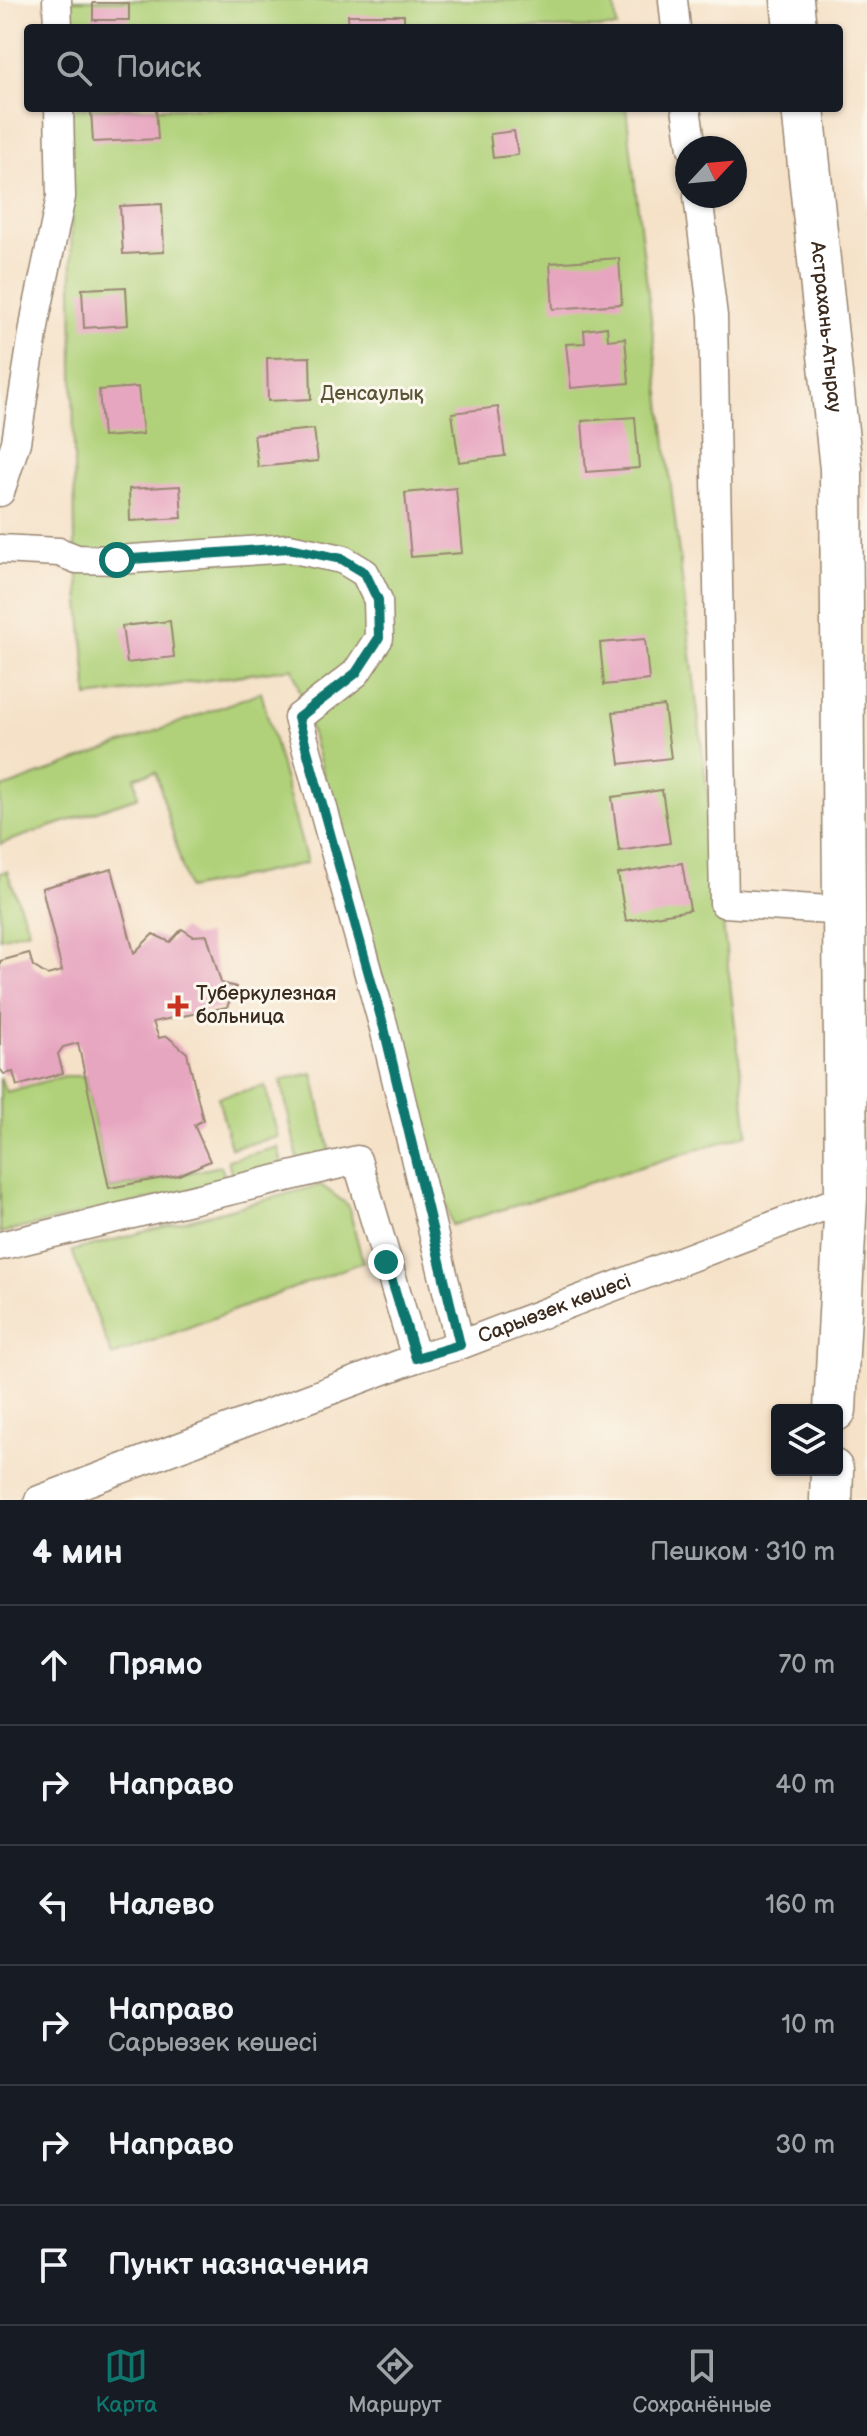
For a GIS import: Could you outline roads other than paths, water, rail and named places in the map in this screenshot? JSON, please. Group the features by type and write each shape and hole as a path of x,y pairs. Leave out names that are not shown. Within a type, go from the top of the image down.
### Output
{"highway":[{"name":"Астрахань-Атырау","path":"803,112 841,469 855,793 845,911 846,1198 835,1404"},
{"path":"831,1500 832,1476"}],"street":[{"path":"57,0 58,24"},
{"path":"673,0 676,24"},
{"path":"0,492 8,432 61,197 59,112"},
{"path":"687,112 690,136"},
{"path":"700,208 713,316 724,903 845,911"},
{"path":"0,549 59,552 77,559 117,560 289,548 342,559 365,573 378,600 379,638 356,673 298,718 384,1028 460,1345"},
{"path":"0,1246 357,1160 416,1358"},
{"name":"Сарыөзек көшесі","path":"39,1500 846,1198"}],"place":[{"name":"Туберкулезная больница","path":"178,1006"}],"park label":[{"name":"Денсаулық","path":"372,394"}]}
